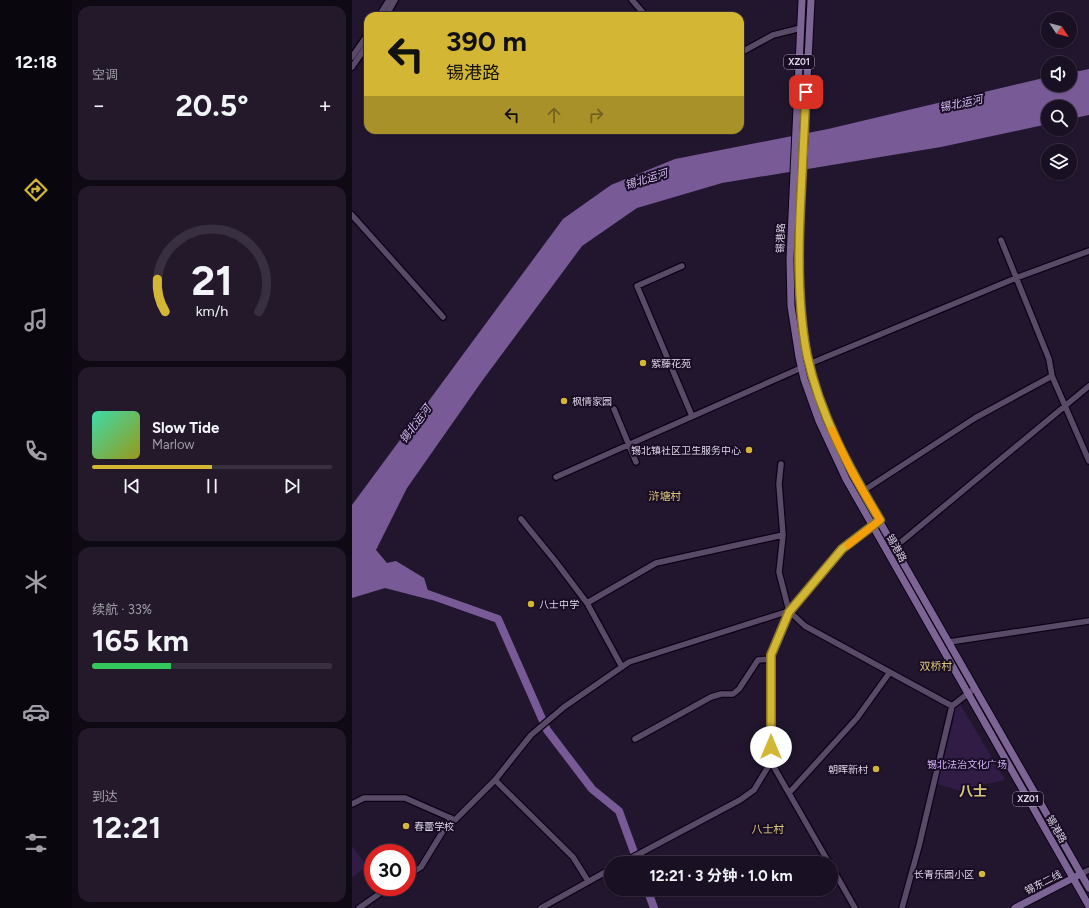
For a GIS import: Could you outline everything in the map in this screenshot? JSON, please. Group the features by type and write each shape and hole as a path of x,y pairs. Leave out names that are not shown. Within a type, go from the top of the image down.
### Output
{"main road":[{"name":"锡港路","path":"802,0 795,124 790,291 794,330 801,368 811,401 829,445 846,479 873,524 1089,906"},
{"name":"锡港路","path":"811,0 804,122 799,283 803,328 809,364 827,418 843,454 1089,888"},
{"name":"锡东二线","path":"1015,908 1081,874"}],"street":[{"path":"381,12 388,0"},
{"path":"388,12 395,0"},
{"path":"632,0 642,12"},
{"path":"744,51 773,35 801,28"},
{"path":"352,57 364,40"},
{"path":"352,68 364,50"},
{"path":"352,215 443,317"},
{"path":"1001,240 1049,359 1052,376 1089,461"},
{"path":"809,364 1016,278 1089,252"},
{"path":"682,266 637,286 692,416"},
{"path":"556,477 801,368"},
{"path":"863,491 975,418 1052,376"},
{"path":"895,547 1089,386"},
{"path":"614,409 636,462"},
{"path":"781,464 779,484 783,535 779,572 789,612 805,626 952,706"},
{"path":"521,520 556,562 587,603 622,667"},
{"path":"826,856 771,762 771,655 789,612 842,549 880,520"},
{"path":"587,603 656,563 783,535"},
{"path":"352,804 364,798 405,798 456,820 494,780 531,735 564,707 628,662 789,612"},
{"path":"949,642 1089,621"},
{"path":"635,740 711,697 721,694 733,694 739,689 758,660 771,659"},
{"path":"789,793 857,718 890,672"},
{"path":"902,908 919,846 952,706 967,692 975,688"},
{"path":"635,856 740,800 754,790 771,762"},
{"path":"494,780 573,856 588,881"},
{"path":"416,870 421,867 451,818"},
{"path":"1081,874 1089,870"},
{"path":"541,908 604,873"},
{"path":"838,878 855,908"},
{"path":"359,908 377,896"}],"green space":[{"name":"锡北法治文化广场","path":"960,704 1005,780 965,788 964,792 937,784 953,722 954,707"},
{"path":"352,846 364,862 364,868 352,878"}],"water":[{"name":"锡北运河","path":"1089,69 1089,115 1077,118 1077,100 1041,100 1041,126 941,147 722,183 637,208 582,246 482,381 407,488 376,550 387,563 396,561 424,578 431,600 385,588 352,598 352,505 563,219 611,185 675,159 828,129 1041,79 1041,92 1077,92 1077,72"}],"waterway":[{"path":"419,591 498,619 547,730 592,789 619,811 635,856"},
{"path":"650,896 654,908"}],"slow traffic":[{"path":"832,430 853,474 880,520 848,545"}],"place":[{"name":"紫藤花苑","path":"643,363"},
{"name":"枫情家园","path":"564,401"},
{"name":"锡北镇社区卫生服务中心","path":"749,450"},
{"name":"八士中学","path":"531,604"},
{"name":"朝晖新村","path":"876,769"},
{"name":"春蕾学校","path":"406,826"},
{"name":"长青乐园小区","path":"982,874"}],"district":[{"name":"浒塘村","path":"665,496"},
{"name":"双桥村","path":"936,666"},
{"name":"八士","path":"973,791"},
{"name":"八士村","path":"768,829"}],"route":[{"path":"771,747 771,655 789,612 842,549 880,520 853,474 827,418 807,355 800,306 798,259 806,92"}]}
